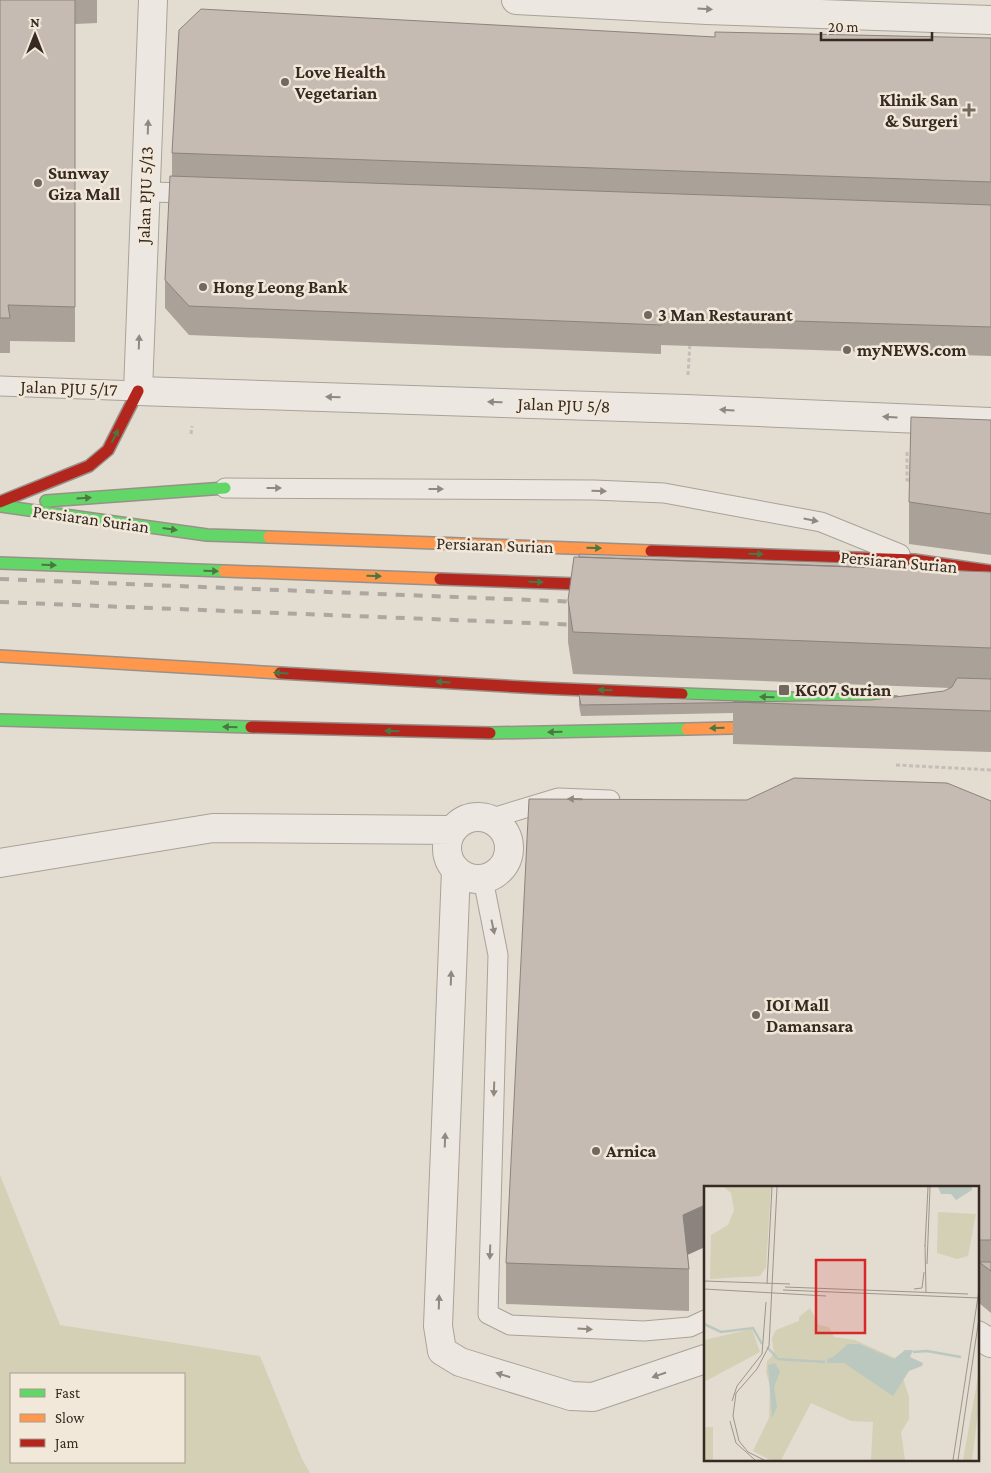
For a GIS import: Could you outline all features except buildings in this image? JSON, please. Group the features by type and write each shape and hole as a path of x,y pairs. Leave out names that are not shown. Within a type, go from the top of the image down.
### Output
{"main road":[{"path":"0,504 89,466 108,450 138,391"},
{"path":"0,504 225,488"},
{"name":"Persiaran Surian","path":"0,504 207,535 914,560 991,571"},
{"name":"Persiaran Surian","path":"0,563 624,585"},
{"path":"0,656 540,688 903,702"},
{"path":"0,720 479,733 780,727"}],"street":[{"name":"Jalan PJU 5/13","path":"138,391 153,0"},
{"path":"516,0 707,10 991,20"},
{"name":"Jalan PJU 5/8","path":"138,391 686,409 991,422"},
{"path":"469,818 489,819 498,824 505,832 509,841 510,851 507,862 502,870 483,880 472,880 462,876 448,860 446,850 452,830 469,818"},
{"path":"0,863 213,828 452,830"},
{"path":"456,870 439,1316 442,1351 460,1362 571,1396 593,1397 704,1359"},
{"path":"978,1336 991,1343"}],"lane":[{"path":"146,192 214,194"},
{"name":"Jalan PJU 5/17","path":"0,386 138,391"},
{"path":"225,488 584,490 664,493 821,522 914,560"},
{"path":"489,819 558,798 627,801"},
{"path":"483,880 498,955 488,1314 510,1325 644,1331 690,1327 704,1320"}],"path":[{"path":"686,409 690,339"},
{"path":"908,480 917,480"},
{"path":"896,765 991,770"}],"shaded area":[{"path":"0,1175 60,1325 260,1356 302,1459 310,1473 0,1473"}],"railway":[{"path":"0,579 582,602"},
{"path":"0,602 581,625"}],"traffic: fast":[{"path":"46,501 225,488"},
{"path":"0,506 207,535 269,537"},
{"path":"0,563 224,571"},
{"path":"682,694 895,702"},
{"path":"0,720 251,727"},
{"path":"490,733 687,729"}],"traffic: slow":[{"path":"269,537 651,551"},
{"path":"224,571 440,579"},
{"path":"0,656 280,673"},
{"path":"687,729 770,727"}],"traffic: jam":[{"path":"0,502 89,466 108,450 138,391"},
{"path":"651,551 914,560 991,571"},
{"path":"440,579 608,585"},
{"path":"280,673 682,694"},
{"path":"251,727 490,733"}],"place":[{"name":"Love Health Vegetarian","path":"285,82"},
{"name":"Klinik San & Surgeri","path":"969,110"},
{"name":"Sunway Giza Mall","path":"38,183"},
{"name":"Hong Leong Bank","path":"203,287"},
{"name":"3 Man Restaurant","path":"648,315"},
{"name":"myNEWS.com","path":"847,350"},
{"name":"KG07 Surian","path":"784,690"},
{"name":"IOI Mall Damansara","path":"756,1015"},
{"name":"Arnica","path":"596,1151"}]}
